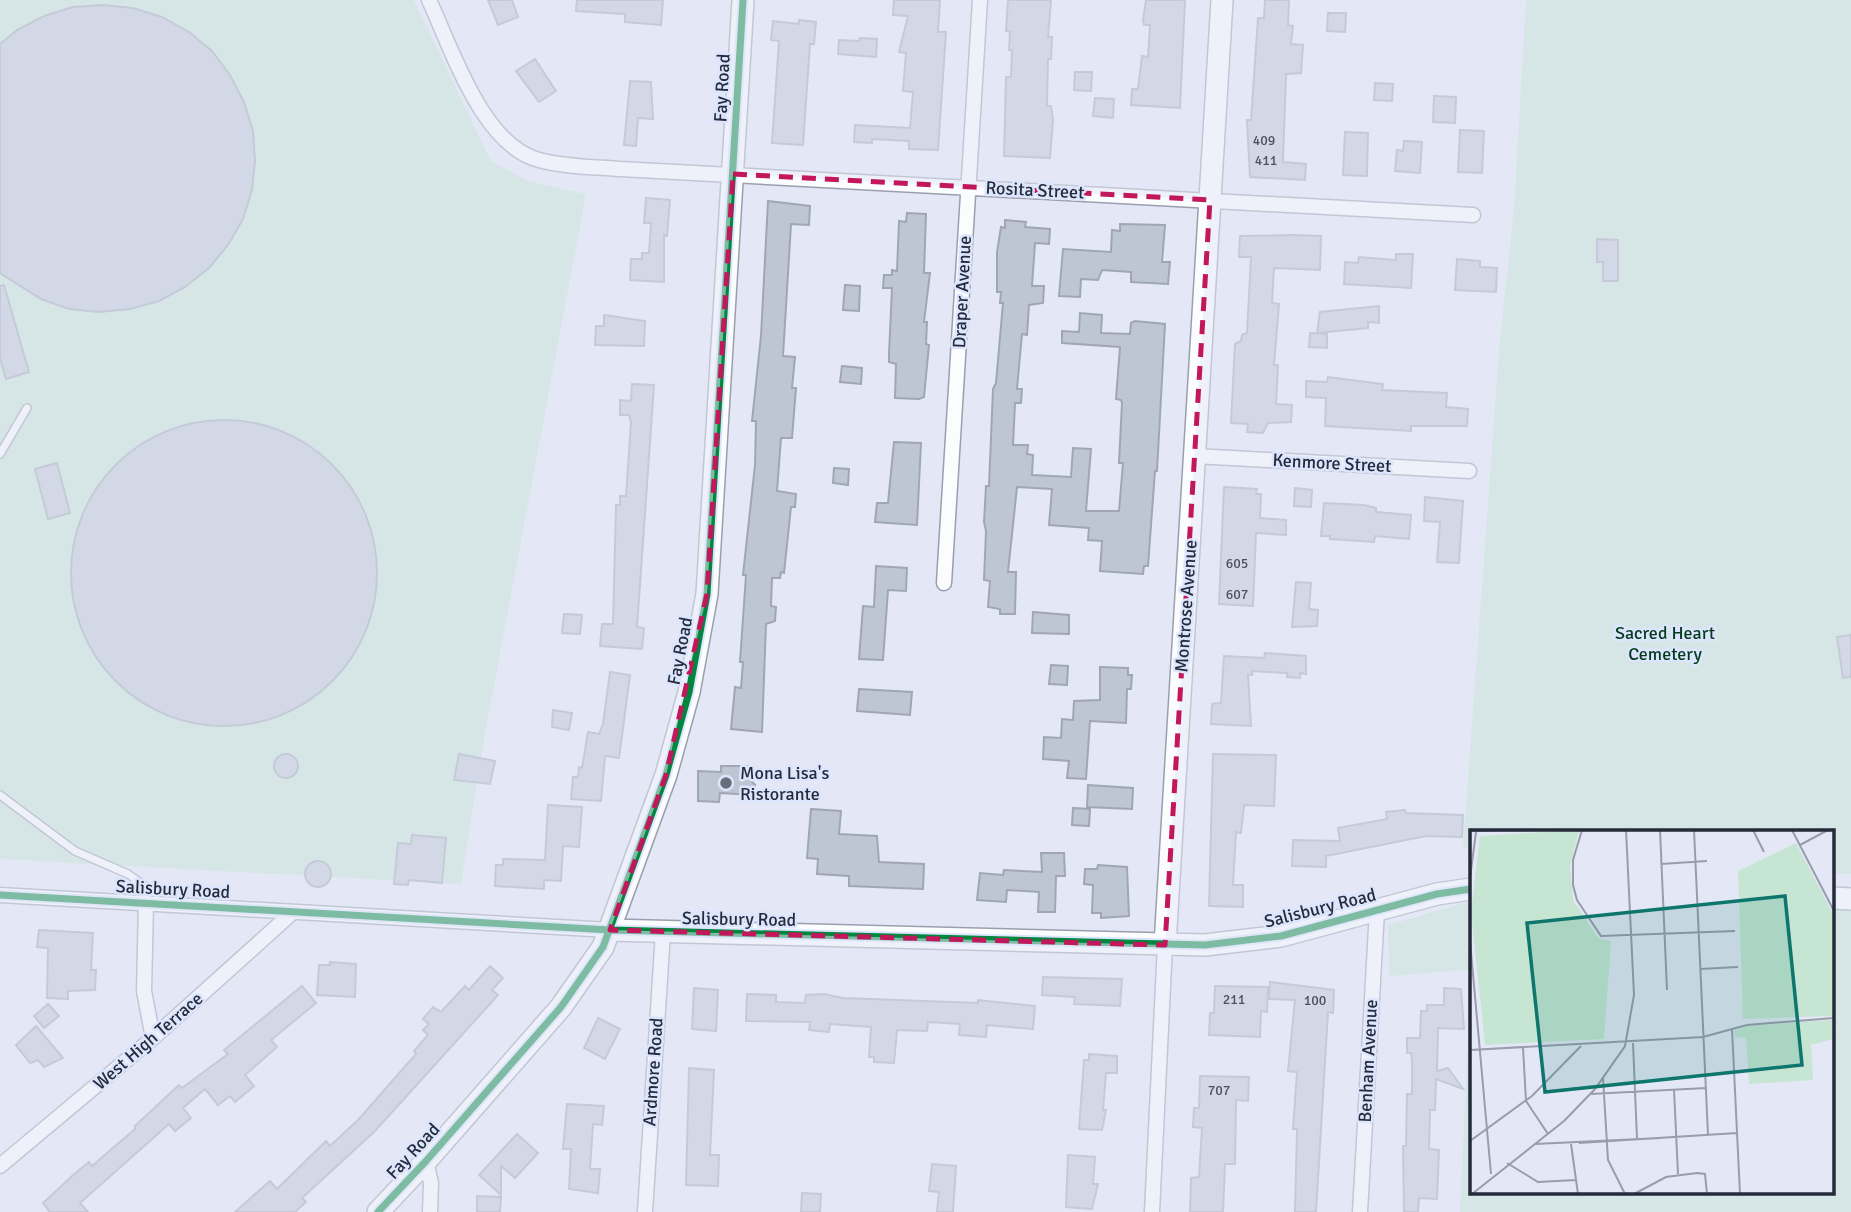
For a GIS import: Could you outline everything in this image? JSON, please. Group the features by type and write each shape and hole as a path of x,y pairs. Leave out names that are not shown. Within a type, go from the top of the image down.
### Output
{"street":[{"name":"Rosita Street","path":"429,0 477,101 496,133 513,148 538,160 597,167 1473,215"},
{"name":"Fay Road","path":"378,1212 561,1007 603,947 666,775 689,692 708,594 743,0"},
{"name":"Draper Avenue","path":"944,583 980,0"},
{"name":"Montrose Avenue","path":"1152,1212 1165,944 1222,0"},
{"name":"Kenmore Street","path":"1195,456 1469,471"},
{"name":"Salisbury Road","path":"0,895 610,930 1205,945 1281,936 1377,910 1470,889"},
{"path":"146,903 144,991 153,1038"},
{"name":"Benham Avenue","path":"1360,1212 1377,910"},
{"name":"West High Terrace","path":"0,1166 153,1038 293,912"},
{"name":"Ardmore Road","path":"645,1212 663,932"},
{"path":"426,1161 430,1183 430,1212"}],"lane":[{"path":"0,454 27,408"},
{"path":"0,795 75,851 128,874 148,888 146,903"}],"highlighted area":[{"path":"733,174 1210,200 1165,945 610,930 666,775 707,594"}],"green space":[{"path":"0,0 414,0 491,161 528,181 586,194 483,745 461,884 0,859"},
{"name":"Sacred Heart Cemetery","path":"1526,0 1851,0 1851,874 1834,873 1834,830 1470,830 1470,848 1463,847 1499,351 1514,207"},
{"path":"1470,901 1470,970 1389,976 1388,925"},
{"path":"1834,909 1851,910 1851,1212 1460,1212 1470,992 1470,1194 1834,1194"}],"building":[{"path":"488,0 512,0 518,17 498,25"},
{"path":"577,0 663,0 661,25 625,22 625,14 576,11"},
{"path":"894,0 940,0 938,32 946,32 938,150 909,149 909,141 872,139 872,143 854,142 855,125 910,128 913,92 903,91 906,53 899,52 908,16 893,15"},
{"path":"1008,0 1051,0 1048,37 1052,37 1051,59 1048,59 1047,106 1051,106 1053,120 1050,158 1004,156 1006,77 1011,77 1012,50 1009,50 1010,32 1006,31"},
{"path":"1146,0 1185,0 1180,108 1131,105 1132,89 1138,89 1142,56 1148,57 1150,25 1144,25 1143,20"},
{"path":"1265,0 1289,0 1288,25 1293,26 1291,44 1303,45 1301,73 1286,74 1283,162 1306,164 1305,180 1250,177 1247,120 1251,120 1258,18 1264,18"},
{"path":"103,5 133,8 162,17 189,32 212,51 230,75 244,102 253,131 255,161 252,190 243,219 228,245 209,268 185,287 159,301 130,309 99,312 69,309 41,299 0,273 0,44 17,30 44,16 73,7"},
{"path":"1328,13 1346,13 1345,32 1327,31"},
{"path":"799,20 816,22 814,44 810,44 803,145 772,143 779,41 771,40 773,21 799,24"},
{"path":"860,38 877,39 876,57 838,54 839,40 859,41"},
{"path":"535,59 556,91 539,102 516,71"},
{"path":"1075,72 1092,72 1091,91 1074,90"},
{"path":"630,81 651,82 653,119 638,118 636,146 624,145"},
{"path":"1375,83 1393,84 1392,101 1374,100"},
{"path":"1434,96 1456,97 1455,123 1433,122"},
{"path":"1095,98 1114,99 1113,118 1093,116"},
{"path":"1460,130 1484,131 1482,173 1458,172"},
{"path":"1345,132 1368,133 1367,176 1343,175"},
{"path":"1404,141 1422,142 1420,173 1395,171 1397,150 1403,151"},
{"path":"646,198 670,200 667,236 664,235 664,282 630,280 631,259 642,259 642,253 649,253 651,223 644,223"},
{"path":"768,201 810,206 809,225 791,224 783,356 795,357 792,388 796,388 792,438 781,438 777,491 796,494 795,507 791,507 784,573 781,572 780,578 772,578 771,606 776,607 775,621 766,624 762,732 731,729 735,687 741,688 743,662 740,662 746,575 743,575 755,465 756,421 752,421 761,336"},
{"path":"907,213 926,214 924,273 930,273 924,322 927,322 926,344 929,345 924,397 919,399 895,398 896,364 889,362 892,288 883,288 884,275 892,275 892,270 897,271 899,221 906,222"},
{"path":"1005,220 1026,222 1025,227 1050,229 1049,244 1035,243 1032,286 1044,286 1043,303 1029,305 1027,335 1022,334 1017,389 1022,389 1021,403 1015,403 1013,445 1028,445 1027,454 1033,455 1032,475 1071,477 1073,448 1091,449 1086,511 1119,511 1123,463 1119,463 1122,403 1116,399 1120,347 1062,343 1062,331 1079,332 1080,313 1102,315 1101,333 1130,334 1131,323 1135,321 1165,324 1157,471 1148,566 1144,566 1143,574 1100,571 1102,541 1088,540 1089,528 1049,525 1052,489 1017,487 1008,572 1016,572 1015,614 1000,614 1000,609 988,607 990,581 984,580 986,486 989,486 993,389 996,383 1003,303 1000,303 1001,292 997,292 997,252 1001,227 1005,228"},
{"path":"1120,224 1165,225 1162,262 1170,262 1168,284 1131,282 1131,272 1102,270 1098,280 1081,279 1080,297 1059,296 1063,249 1111,252 1112,230 1120,231"},
{"path":"1240,236 1321,236 1320,270 1274,268 1272,303 1279,304 1274,365 1278,365 1276,404 1292,405 1291,422 1268,423 1263,433 1247,432 1248,424 1231,423 1235,344 1247,333 1251,257 1239,257"},
{"path":"1597,239 1618,240 1618,281 1603,281 1603,262 1597,262"},
{"path":"1396,254 1413,254 1411,288 1344,284 1345,262 1358,263 1359,257 1396,260"},
{"path":"1457,259 1480,261 1480,267 1497,268 1496,292 1455,290"},
{"path":"4,285 29,372 6,379 0,358 0,286"},
{"path":"845,285 860,286 859,311 843,310"},
{"path":"1379,306 1379,323 1368,322 1368,328 1317,333 1320,312"},
{"path":"604,315 645,321 644,346 595,345 596,326 604,326"},
{"path":"1310,333 1327,334 1327,348 1309,347"},
{"path":"842,366 862,368 861,384 840,382"},
{"path":"1328,377 1383,384 1382,390 1447,393 1446,407 1468,409 1467,426 1411,426 1411,431 1325,426 1326,398 1306,397 1306,381 1327,382"},
{"path":"632,384 654,385 637,627 644,628 642,649 600,646 602,624 613,624 616,505 620,505 620,496 626,496 631,422 629,415 620,415 620,400 631,401"},
{"path":"209,420 239,420 268,426 296,438 321,455 342,476 366,514 377,558 377,588 366,632 351,658 332,681 309,700 283,715 239,726 209,726 180,720 152,708 127,691 106,670 89,645 77,617 71,588 71,558 77,529 89,501 106,476 127,455 152,438 180,426"},
{"path":"894,442 921,443 917,525 875,522 877,503 888,503"},
{"path":"57,463 70,513 48,519 35,469"},
{"path":"834,468 849,469 848,485 833,483"},
{"path":"1224,487 1257,489 1256,494 1261,494 1260,518 1286,520 1286,535 1256,533 1253,606 1219,604"},
{"path":"1295,488 1312,490 1311,507 1294,506"},
{"path":"1425,497 1463,501 1459,563 1437,562 1440,522 1424,521"},
{"path":"1324,503 1364,505 1376,508 1376,512 1411,515 1409,539 1375,536 1374,542 1321,536"},
{"path":"876,566 907,568 906,591 888,590 883,660 859,659 863,606 874,607"},
{"path":"1296,582 1311,583 1309,609 1318,610 1317,626 1292,627"},
{"path":"1033,612 1069,615 1069,634 1032,633"},
{"path":"564,614 582,615 580,634 562,633"},
{"path":"1851,635 1851,677 1843,678 1837,637"},
{"path":"1265,653 1306,656 1306,674 1300,673 1300,678 1287,677 1287,673 1252,671 1252,675 1248,675 1251,726 1211,724 1212,704 1221,703 1224,656 1264,658"},
{"path":"1051,665 1068,666 1067,685 1049,684"},
{"path":"1100,667 1128,668 1128,675 1132,675 1131,689 1127,689 1126,723 1090,721 1086,779 1067,778 1069,761 1043,759 1044,737 1061,738 1062,719 1073,720 1074,701 1100,700"},
{"path":"610,672 630,675 619,758 605,756 601,801 571,799 573,777 578,777 579,767 582,768 588,732 599,734 603,724"},
{"path":"859,689 912,692 910,715 857,711"},
{"path":"553,710 572,713 569,730 552,727"},
{"path":"286,754 294,758 298,766 294,774 286,778 278,774 274,766 278,758"},
{"path":"459,754 495,761 490,784 454,780"},
{"path":"1213,754 1276,755 1274,806 1244,805 1241,833 1236,832 1233,885 1243,885 1243,907 1209,906"},
{"name":"Mona Lisa's Ristorante","path":"721,766 747,766 747,776 755,785 755,795 720,793 719,802 698,801 698,771 721,772"},
{"path":"1088,785 1133,788 1132,809 1087,807"},
{"path":"548,805 582,807 579,847 563,846 561,881 544,880 544,889 495,886 496,865 503,865 503,859 545,860"},
{"path":"1073,808 1090,809 1089,826 1072,825"},
{"path":"811,809 841,811 839,834 877,836 879,862 924,864 923,889 849,886 849,876 817,874 818,859 807,858"},
{"path":"1405,810 1406,813 1463,815 1462,837 1426,836 1326,856 1326,867 1292,866 1293,840 1340,841 1338,828 1387,819 1386,812"},
{"path":"412,835 446,838 442,883 409,880 408,885 394,884 398,843 411,844"},
{"path":"1041,853 1064,853 1065,876 1056,876 1055,912 1038,912 1039,892 1007,890 1006,902 977,900 980,873 1003,875 1004,870 1042,872"},
{"path":"318,861 327,865 331,874 327,883 318,887 309,883 305,874 309,865"},
{"path":"1098,865 1127,867 1129,916 1101,918 1101,913 1092,913 1093,885 1084,884 1085,869 1097,869"},
{"path":"39,930 93,933 91,970 96,970 95,990 68,991 68,999 47,998 48,948 37,947"},
{"path":"330,962 356,964 355,997 317,995 319,965 330,965"},
{"path":"490,966 503,978 492,990 498,995 375,1131 302,1198 306,1202 295,1212 235,1212 270,1181 277,1189 326,1141 330,1146 358,1120 416,1054 414,1051 428,1035 423,1030 429,1024 423,1019 433,1007 441,1012 465,986 469,990"},
{"path":"1043,977 1122,979 1120,1006 1074,1004 1075,997 1042,995"},
{"path":"1270,982 1334,990 1333,1013 1328,1012 1316,1212 1295,1212 1297,1129 1293,1129 1297,1072 1288,1071 1295,1000 1269,999"},
{"path":"302,986 316,1003 271,1040 277,1047 245,1075 254,1086 235,1102 230,1096 218,1105 205,1089 183,1108 191,1118 175,1131 169,1124 80,1203 88,1212 50,1212 43,1203 72,1176 89,1162 92,1166 135,1129 135,1126 179,1085 182,1088 228,1054 224,1050"},
{"path":"1215,986 1268,987 1267,1012 1261,1011 1260,1037 1209,1035 1210,1013 1214,1013"},
{"path":"694,988 718,990 716,1031 692,1029"},
{"path":"1444,988 1461,989 1464,1029 1438,1028 1437,1071 1448,1068 1463,1089 1436,1079 1435,1110 1430,1110 1429,1149 1439,1150 1437,1199 1419,1198 1418,1212 1404,1212 1403,1146 1406,1146 1407,1094 1412,1094 1412,1059 1411,1053 1407,1053 1407,1038 1420,1038 1421,1011 1427,1011 1427,1005 1444,1005"},
{"path":"747,994 776,995 776,1002 805,1003 806,995 824,994 843,998 978,1003 978,1000 1035,1006 1033,1029 987,1025 986,1037 959,1035 960,1024 928,1022 927,1031 897,1030 894,1063 874,1062 874,1057 869,1057 871,1027 830,1024 829,1032 809,1030 810,1022 746,1021"},
{"path":"48,1004 59,1016 44,1028 34,1016"},
{"path":"598,1018 620,1029 605,1059 584,1048"},
{"path":"36,1026 63,1058 44,1067 38,1060 30,1063 16,1045"},
{"path":"1089,1054 1117,1056 1117,1073 1106,1073 1103,1110 1106,1110 1102,1130 1079,1129 1084,1060 1089,1060"},
{"path":"689,1068 714,1070 710,1155 719,1155 718,1186 686,1185"},
{"path":"1200,1076 1249,1077 1248,1101 1236,1100 1235,1164 1225,1164 1223,1212 1190,1212 1191,1178 1199,1177 1202,1128 1193,1127 1194,1108 1199,1108"},
{"path":"567,1104 604,1106 602,1125 593,1124 590,1169 600,1169 598,1193 569,1189 571,1149 563,1149"},
{"path":"517,1134 538,1153 515,1178 501,1166 501,1195 479,1175"},
{"path":"1068,1155 1095,1157 1093,1184 1098,1184 1092,1209 1066,1207"},
{"path":"932,1164 956,1166 953,1212 937,1212 939,1192 929,1191"},
{"path":"802,1193 821,1194 820,1212 801,1212"},
{"path":"477,1196 501,1197 500,1212 477,1212"}],"cycle path":[{"path":"378,1212 561,1007 603,947 666,775 689,692 707,594 743,0"},
{"path":"0,895 610,930 1205,945 1281,936 1437,894 1470,889"}],"place":[{"name":"Mona Lisa's Ristorante","path":"726,783"}]}
